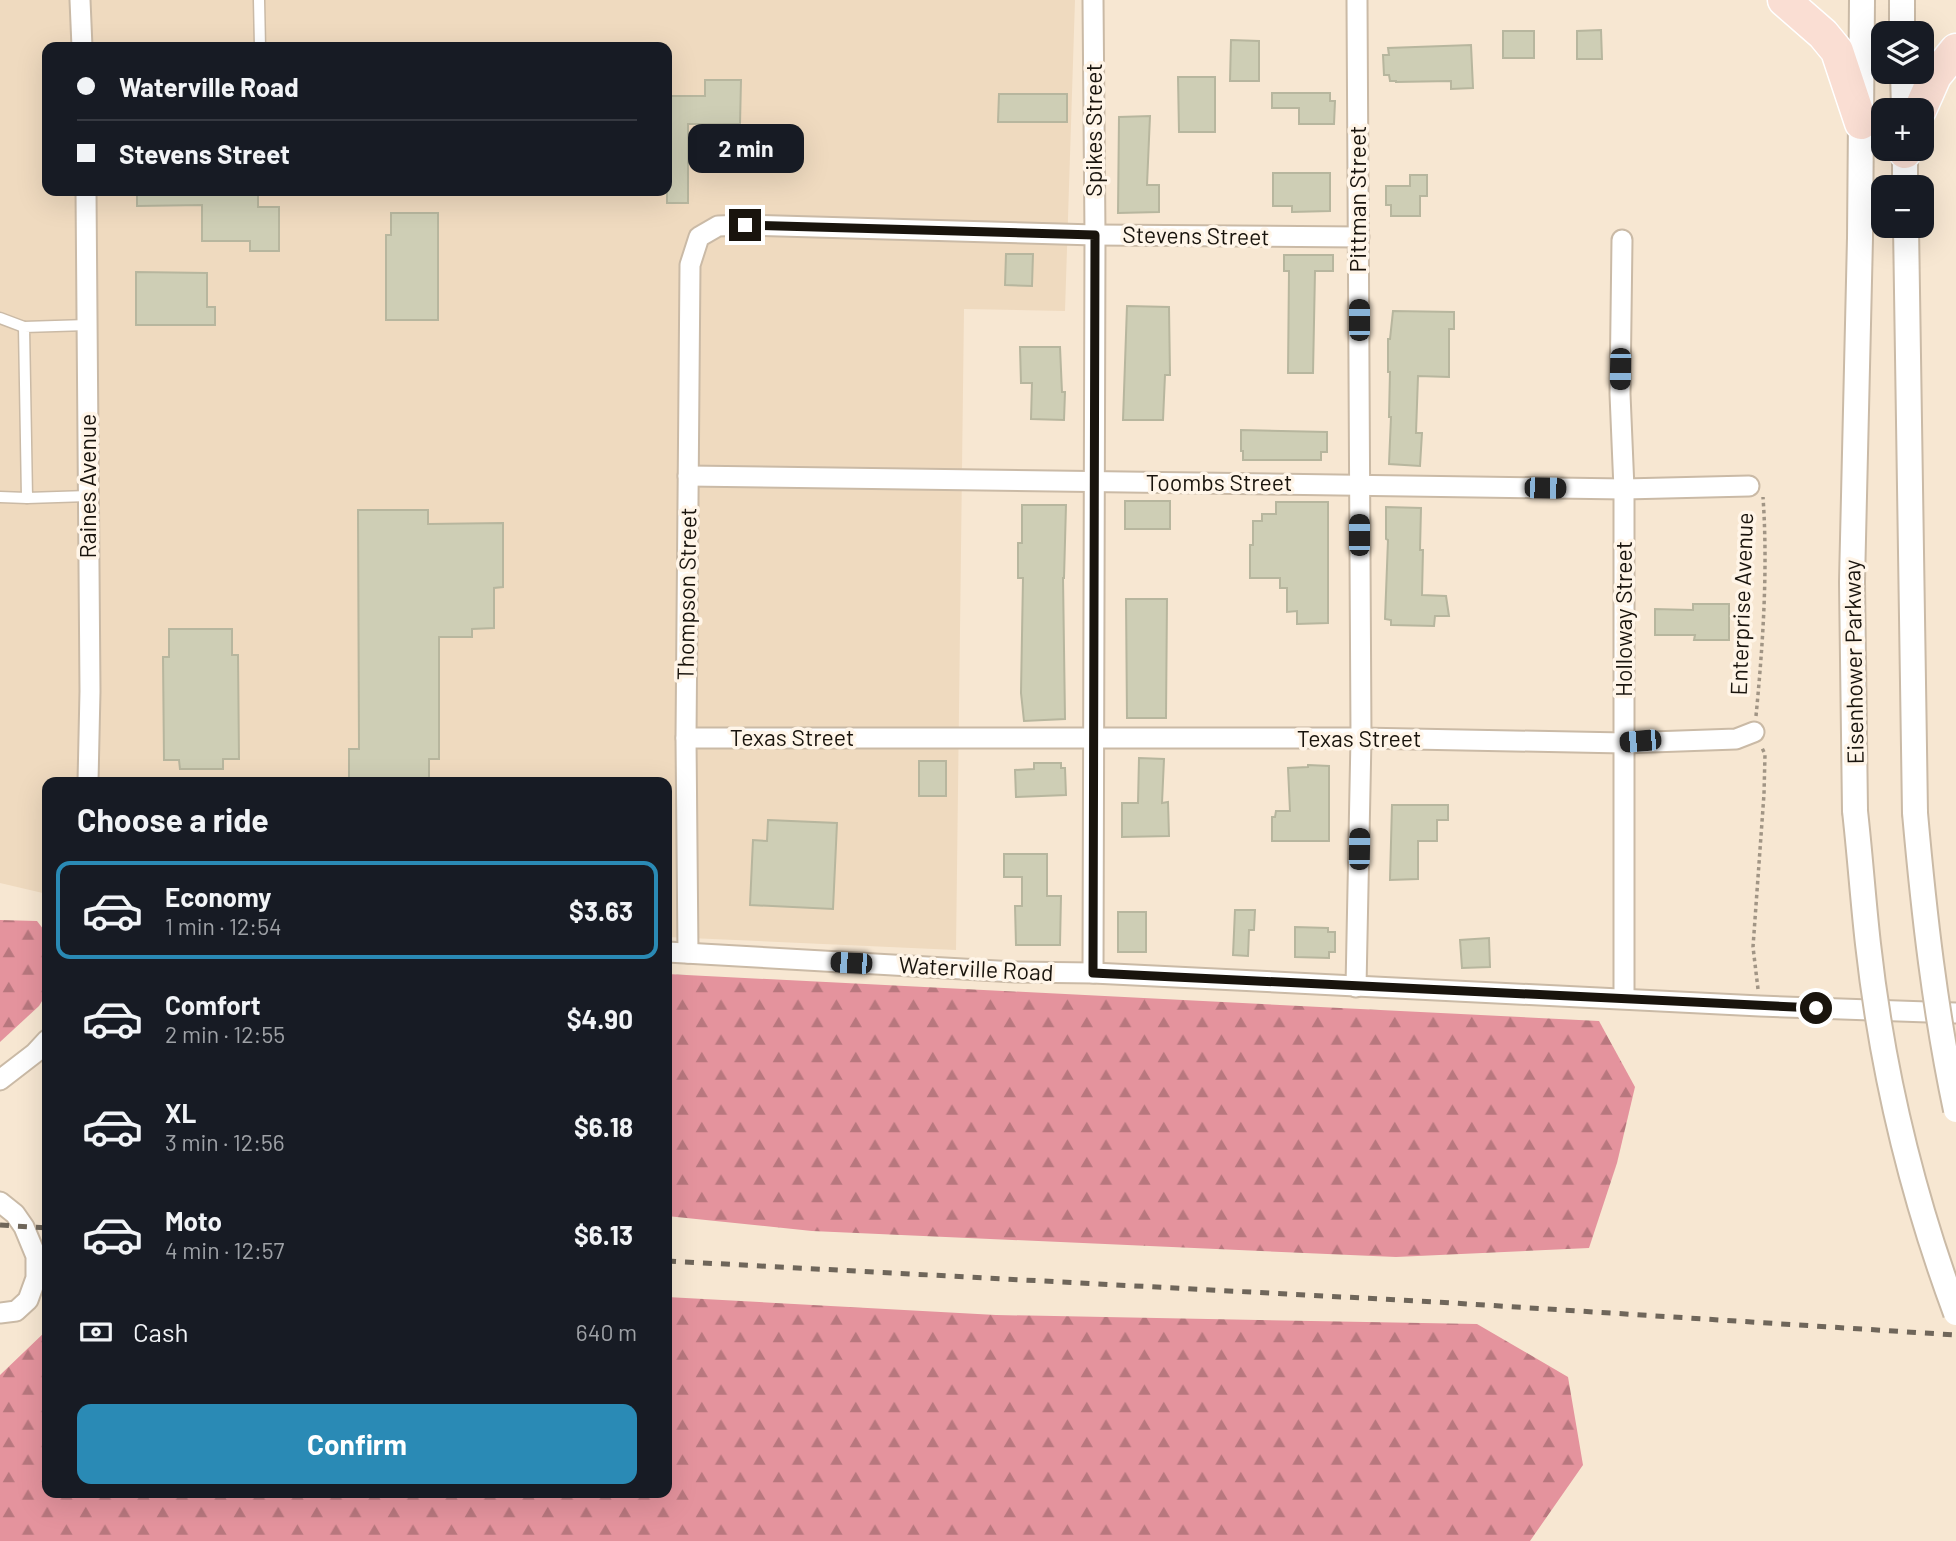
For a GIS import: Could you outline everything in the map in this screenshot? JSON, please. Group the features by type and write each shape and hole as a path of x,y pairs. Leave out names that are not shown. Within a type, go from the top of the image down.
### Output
{"main road":[{"path":"1784,0 1823,34 1837,51 1861,123"},
{"path":"1925,98 1935,76 1956,50"}],"street":[{"path":"80,0 82,42"},
{"name":"Spikes Street","path":"1093,0 1093,973"},
{"name":"Pittman Street","path":"1356,987 1361,738 1357,0"},
{"name":"Eisenhower Parkway","path":"1862,0 1852,582 1855,811 1868,946 1886,1059 1909,1162 1956,1313"},
{"path":"1902,0 1902,21"},
{"name":"Raines Avenue","path":"86,196 88,777"},
{"name":"Stevens Street","path":"699,237 718,226 745,225 1095,235 1359,237"},
{"name":"Thompson Street","path":"688,953 686,738 690,265 699,237"},
{"path":"1906,238 1914,813 1934,999 1956,1110"},
{"name":"Holloway Street","path":"1622,240 1620,394 1624,489 1624,998"},
{"name":"Toombs Street","path":"688,476 1624,489 1749,486"},
{"name":"Texas Street","path":"686,738 1361,738 1624,743 1736,739 1754,732"},
{"name":"Waterville Road","path":"672,952 1015,972 1093,973 1956,1013"},
{"path":"0,1080 42,1045"},
{"path":"0,1202 15,1214 24,1227 36,1256 36,1278 28,1300 16,1311 0,1313"}],"lane":[{"path":"259,0 260,42"},
{"path":"0,318 24,327 88,325"},
{"path":"24,327 27,498"},
{"path":"0,497 88,496"}],"path":[{"name":"Enterprise Avenue","path":"1749,486 1763,492 1765,534 1759,680 1754,732"},
{"path":"1754,732 1765,754 1753,947 1760,1006"}],"shaded area":[{"path":"0,0 1075,0 1065,311 964,309 956,950 672,937 672,777 42,777 42,893 0,883"}],"green space":[{"path":"0,920 37,921 42,928 42,1001 0,1042"},
{"path":"672,974 1599,1021 1635,1087 1617,1163 1589,1248 1396,1257 812,1231 672,1217"},
{"path":"672,1297 996,1315 1477,1324 1568,1377 1583,1465 1530,1541 0,1541 0,1375 42,1335 42,1498 672,1498"}],"building":[{"path":"1601,30 1602,59 1577,59 1577,31"},
{"path":"1503,31 1534,31 1534,58 1503,58"},
{"path":"1231,40 1259,41 1259,81 1230,81"},
{"path":"1471,45 1473,88 1451,89 1451,81 1396,82 1390,81 1389,75 1384,75 1383,55 1389,55 1388,48"},
{"path":"1178,77 1215,77 1215,132 1179,132"},
{"path":"705,80 741,80 740,124 688,124 688,203 667,203 667,196 672,196 672,96 705,96"},
{"path":"1272,93 1330,93 1330,101 1335,101 1334,124 1299,124 1299,108 1272,108"},
{"path":"999,94 1067,94 1067,122 998,122"},
{"path":"1150,116 1147,185 1159,185 1159,212 1118,213 1119,117"},
{"path":"1273,173 1330,173 1330,211 1292,212 1292,206 1273,206"},
{"path":"1410,175 1427,175 1427,196 1420,196 1420,216 1391,216 1391,205 1386,205 1386,186 1410,186"},
{"path":"137,196 258,196 258,207 279,207 279,251 250,251 250,241 202,241 202,205 137,206"},
{"path":"391,213 438,213 438,320 386,320 386,235 391,235"},
{"path":"1006,254 1033,254 1032,286 1005,285"},
{"path":"1284,255 1333,255 1333,271 1315,271 1313,373 1288,373 1289,271 1284,271"},
{"path":"136,272 207,273 207,307 215,307 215,325 136,325"},
{"path":"1127,306 1169,307 1170,375 1165,375 1163,420 1123,420"},
{"path":"1393,311 1454,312 1454,329 1449,329 1449,377 1418,376 1416,433 1422,433 1420,466 1389,464 1391,417 1388,339"},
{"path":"1020,347 1060,347 1062,392 1065,392 1064,420 1031,419 1032,383 1021,383"},
{"path":"1241,430 1327,432 1327,452 1321,452 1321,460 1243,460"},
{"path":"1125,501 1170,501 1170,529 1125,529"},
{"path":"1276,502 1328,502 1328,623 1297,624 1297,611 1287,612 1287,588 1280,588 1280,578 1250,578 1253,521 1262,521 1262,514 1276,514"},
{"path":"1022,505 1066,505 1063,578 1065,719 1024,721 1021,693 1023,578 1018,578"},
{"path":"1386,507 1421,508 1422,595 1446,596 1449,616 1435,616 1434,626 1391,625 1391,620 1385,619 1388,540"},
{"path":"358,510 428,510 428,524 503,523 503,587 494,588 494,628 472,629 472,637 439,637 439,759 429,759 429,777 349,777 349,749 359,749"},
{"path":"1126,599 1167,599 1166,718 1127,718"},
{"path":"1693,604 1729,604 1729,640 1694,640 1695,635 1655,635 1655,609 1693,610"},
{"path":"169,629 232,629 232,655 238,655 239,759 223,759 223,769 180,769 179,760 164,760 163,657 169,657"},
{"path":"1139,758 1164,759 1162,803 1168,802 1169,836 1122,837 1122,803 1138,803"},
{"path":"919,761 946,761 946,796 919,796"},
{"path":"1034,763 1061,763 1061,768 1065,768 1066,795 1016,797 1015,770 1034,769"},
{"path":"1329,766 1329,841 1272,841 1272,817 1275,817 1276,811 1290,811 1288,768"},
{"path":"1392,805 1448,805 1448,820 1437,820 1437,841 1418,841 1418,879 1390,880"},
{"path":"768,820 837,823 833,909 750,905 753,840 767,841"},
{"path":"1004,854 1047,854 1047,896 1061,896 1060,945 1016,945 1015,906 1022,906 1022,877 1004,877"},
{"path":"1235,910 1255,910 1254,930 1249,930 1248,956 1233,955"},
{"path":"1118,912 1146,912 1146,952 1118,952"},
{"path":"1295,927 1328,928 1328,932 1335,932 1335,952 1329,952 1329,958 1295,957"},
{"path":"1489,938 1490,967 1462,968 1460,940"}],"railway":[{"path":"0,1225 42,1228"},
{"path":"672,1261 1437,1302 1956,1335"}],"route":[{"path":"745,225 1095,235 1093,973 1816,1008"}]}
